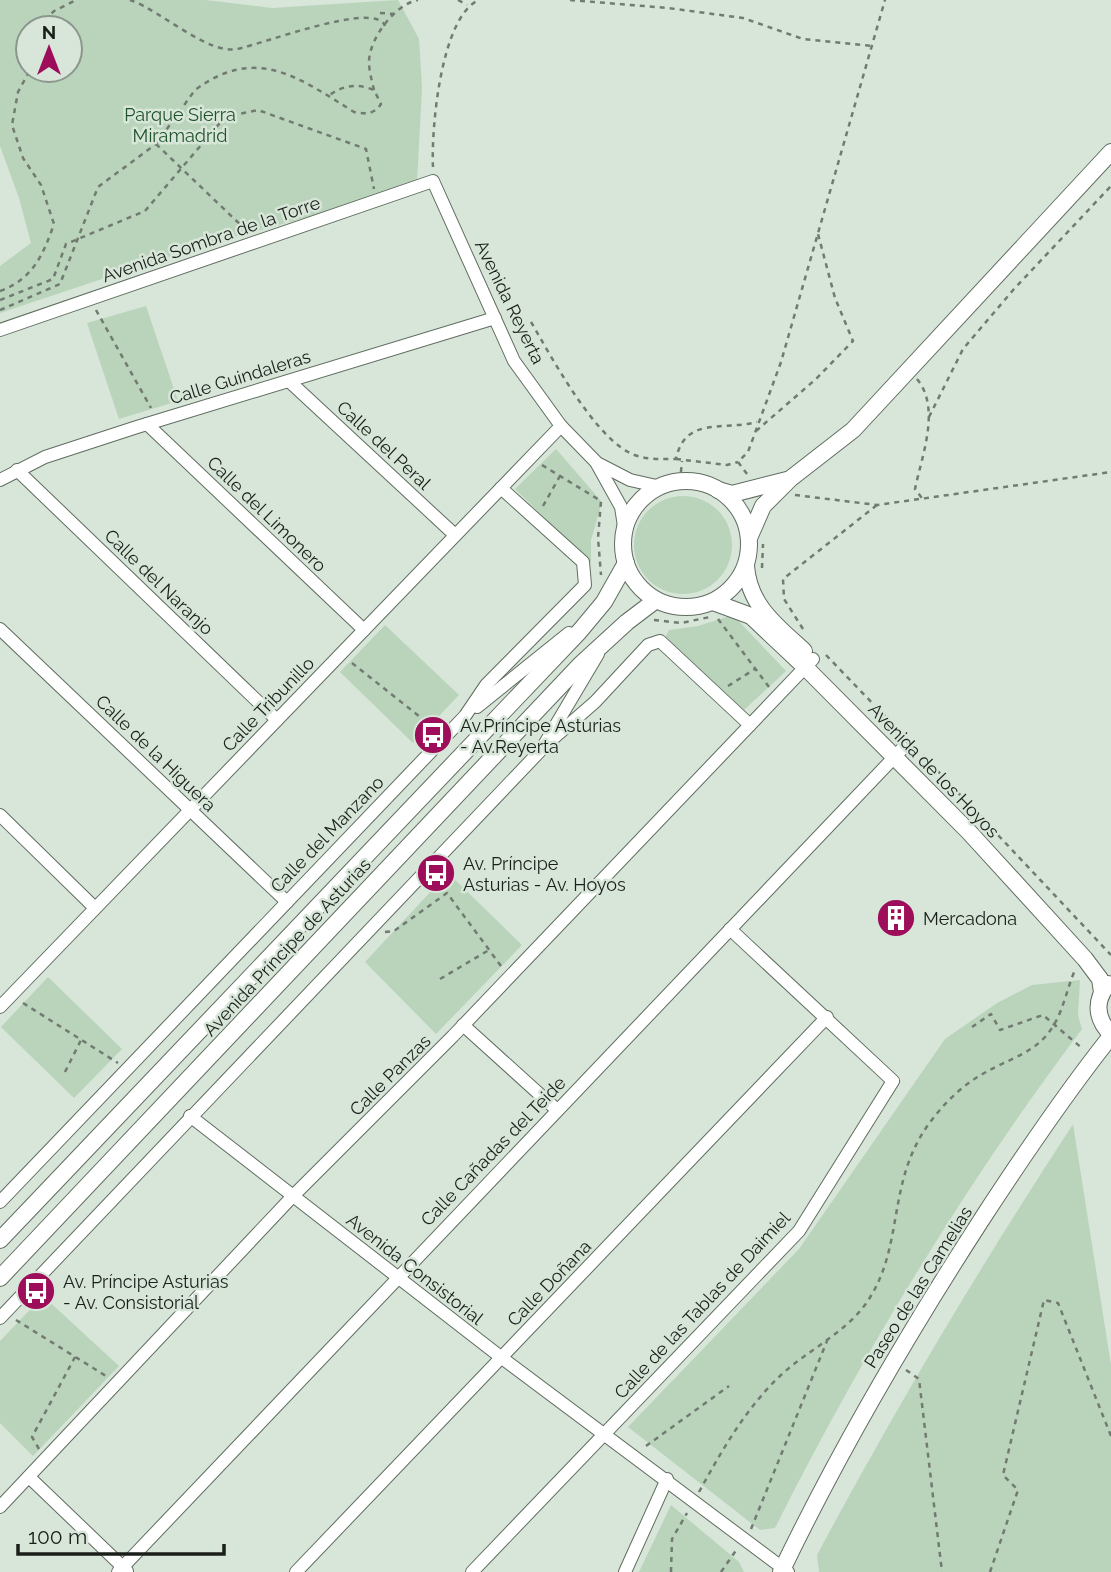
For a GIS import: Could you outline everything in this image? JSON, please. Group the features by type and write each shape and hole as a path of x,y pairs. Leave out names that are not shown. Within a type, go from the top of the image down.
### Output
{"street":[{"path":"790,479 732,494 699,483 680,482 662,487 636,503 624,526 626,563 638,584 656,600 675,606 694,607 713,601 738,581 746,566 749,538 763,506 790,479 853,430 1111,152"},
{"name":"Avenida Sombra de la Torre","path":"0,330 433,181"},
{"name":"Avenida Reyerta","path":"433,181 514,361 561,426 596,462 621,507 624,526"},
{"name":"Calle Guindaleras","path":"0,480 45,457 495,318"},
{"name":"Calle del Peral","path":"289,381 456,535"},
{"name":"Calle del Limonero","path":"153,422 364,630"},
{"name":"Calle Tribunillo","path":"5,999 561,426"},
{"name":"Avenida Reyerta","path":"596,462 630,480 662,487"},
{"name":"Calle del Naranjo","path":"17,470 277,720"},
{"name":"Calle del Manzano","path":"0,1202 466,716 486,685 584,585 583,562 501,488"},
{"path":"718,490 733,502 744,519 749,538"},
{"name":"Avenida Príncipe de Asturias","path":"0,1240 599,608 614,588 626,563"},
{"name":"Avenida de los Hoyos","path":"746,566 747,583 758,607 809,663 900,752 1086,950 1111,970"},
{"name":"Avenida Príncipe de Asturias","path":"0,1278 580,665 627,622 656,600"},
{"name":"Avenida de los Hoyos","path":"713,601 751,616 809,663"},
{"name":"Avenida Príncipe de Asturias","path":"466,716 599,608"},
{"name":"Calle de la Higuera","path":"0,629 287,902"},
{"name":"Avenida Príncipe de Asturias","path":"2,1315 541,750 595,702 648,645 660,641 750,725"},
{"name":"Avenida Príncipe de Asturias","path":"541,750 603,645"},
{"name":"Calle Panzas","path":"0,1507 292,1197 463,1025 809,663"},
{"name":"Avenida de los Hoyos","path":"900,752 1085,959 1106,987"},
{"name":"Calle Cañadas del Teide","path":"123,1570 397,1277 900,752"},
{"path":"0,815 95,908"},
{"name":"Calle de las Tablas de Daimiel","path":"472,1572 799,1231 893,1081 730,929"},
{"path":"1106,987 1098,1015 1111,1035"},
{"name":"Calle Doñana","path":"296,1572 827,1017"},
{"path":"463,1025 557,1110"},
{"name":"Paseo de las Camelias","path":"784,1571 845,1447 894,1362 1012,1174 1111,1035"},
{"name":"Avenida Consistorial","path":"190,1116 502,1359 667,1479 784,1571"},
{"path":"29,1477 123,1570"},
{"path":"625,1572 667,1479"}],"path":[{"path":"50,14 76,0"},
{"path":"130,0 224,50 246,46 298,25"},
{"path":"0,310 60,284 98,187 156,144 195,90 232,68 252,65 272,68 354,112 366,114 377,110 381,104 374,90 369,63 371,48 395,13 411,1 418,0"},
{"path":"458,0 467,5"},
{"path":"433,181 431,137 452,30 467,5 479,0"},
{"path":"570,0 668,8 743,18 803,39 873,47"},
{"path":"531,322 559,370 594,420 627,451 648,458 727,465 738,462 748,452 780,362 885,0"},
{"path":"384,26 383,18 377,12 395,13"},
{"path":"0,291 21,281 33,271 54,224 41,185 23,158 12,125 18,92 22,84"},
{"path":"328,96 347,85 374,90"},
{"path":"0,300 53,279 66,244 145,211 225,117 258,110 366,149 373,189 397,186 399,193"},
{"path":"156,144 257,242"},
{"path":"929,417 963,349 1014,289 1111,186"},
{"path":"756,430 816,379 853,341 835,298 817,231"},
{"path":"90,299 153,422"},
{"path":"909,369 928,391 929,417 915,489 922,498"},
{"path":"676,459 679,441 694,429 757,422"},
{"path":"531,458 601,501 598,566 602,577 614,588"},
{"path":"680,482 681,460"},
{"path":"738,462 758,488"},
{"path":"773,496 795,495 877,505 1111,472"},
{"path":"543,506 561,476"},
{"path":"808,638 784,600 783,579 877,505"},
{"path":"341,654 445,737"},
{"path":"716,693 755,669"},
{"path":"361,937 394,931 447,893 509,977"},
{"path":"440,979 489,950"},
{"path":"671,1572 672,1539 746,1414 783,1374 857,1316 879,1282 886,1265 901,1178 911,1154 930,1122 957,1092 983,1073 1032,1048 1063,1010 1073,974 1085,959"},
{"path":"5,999 128,1069"},
{"path":"972,1027 991,1014 1000,1030 1043,1015 1094,1058"},
{"path":"65,1072 81,1040"},
{"path":"990,1572 1018,1490 1003,1475 1044,1300 1058,1303 1111,1436"},
{"path":"2,1315 117,1383"},
{"path":"721,1572 757,1521 828,1339"},
{"path":"45,1460 32,1437 75,1357"},
{"path":"894,1362 919,1379 942,1572"},
{"path":"646,1446 729,1386"}],"green space":[{"name":"Parque Sierra Miramadrid","path":"0,0 206,0 272,8 398,0 419,39 422,88 417,182 362,202 198,247 0,313 0,266 31,243 19,198 0,146"},
{"path":"146,306 178,401 119,419 87,323"},
{"path":"556,449 602,502 591,540 591,563 515,489"},
{"path":"683,496 702,500 718,510 728,526 732,545 728,564 718,580 702,590 683,594 664,590 648,580 638,564 634,545 638,526 648,510 664,500"},
{"path":"733,615 786,671 744,710 665,637 669,630 698,626"},
{"path":"385,625 459,695 413,743 340,672"},
{"path":"448,873 522,945 436,1034 365,962"},
{"path":"48,977 122,1049 74,1098 1,1027"},
{"path":"1080,980 1078,1015 1082,1029 997,1149 917,1272 844,1398 775,1528 760,1530 628,1427 799,1249 945,1039 997,1003 1032,985"},
{"path":"1073,1124 1111,1365 1111,1572 819,1572 817,1555 877,1445 972,1283"},
{"path":"43,1296 119,1366 33,1456 0,1423 0,1341"},
{"path":"671,1505 739,1562 744,1572 639,1572"}],"place":[{"name":"Av.Príncipe Asturias - Av.Reyerta","path":"433,735"},
{"name":"Av. Príncipe Asturias - Av. Hoyos","path":"436,873"},
{"name":"Mercadona","path":"896,918"},
{"name":"Av. Príncipe Asturias - Av. Consistorial","path":"36,1291"}]}
